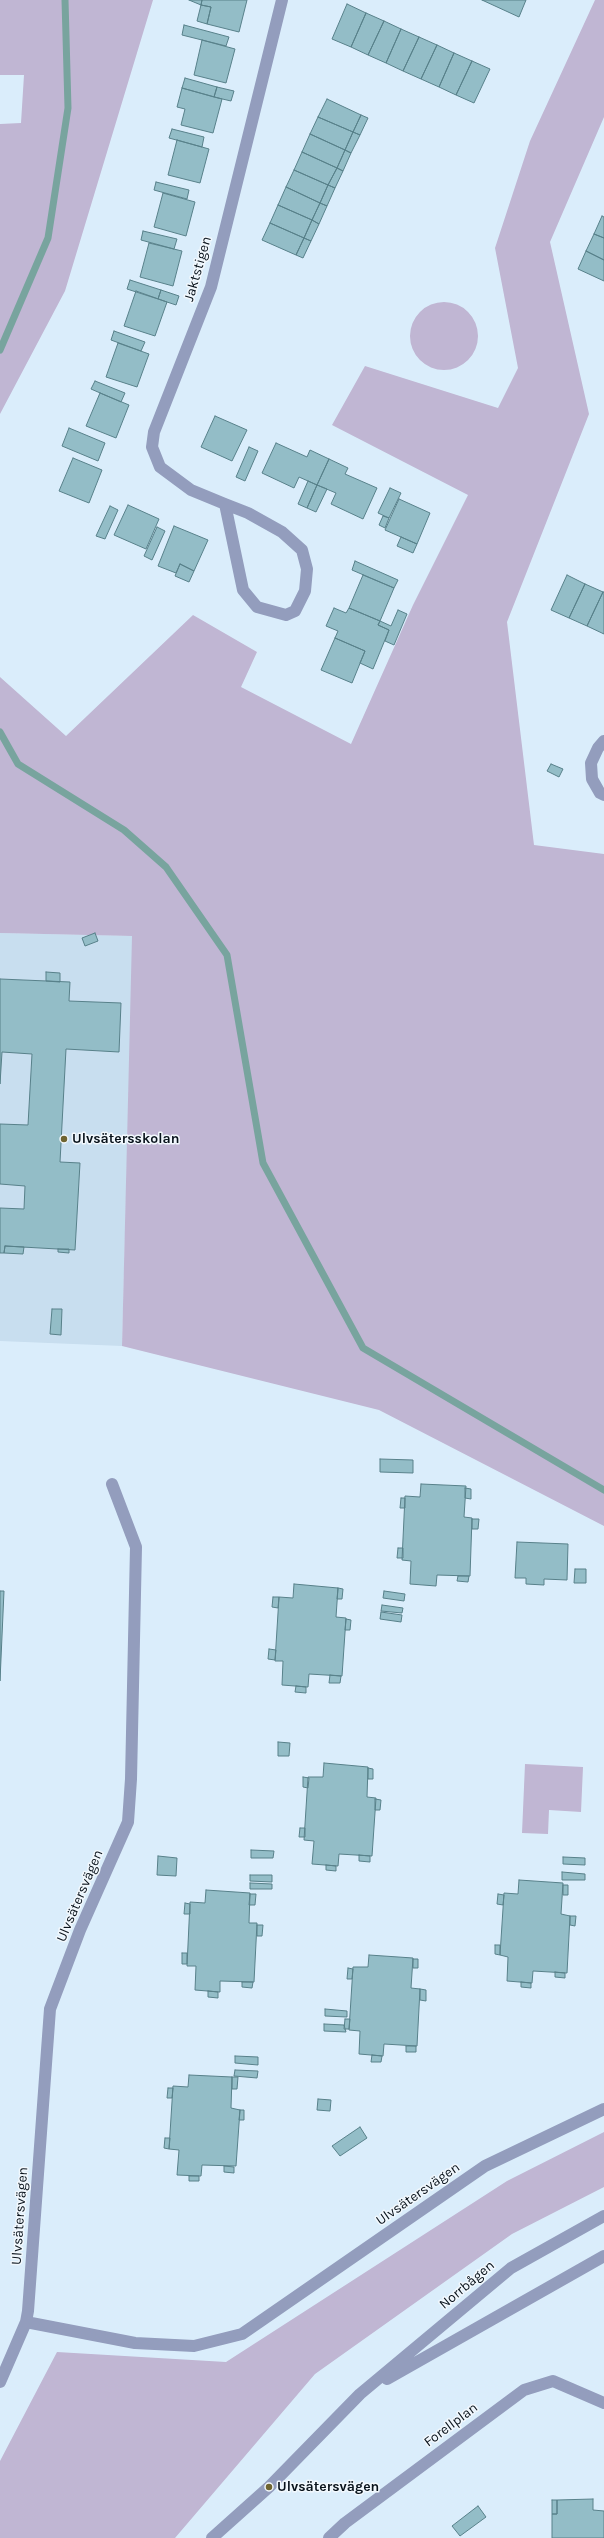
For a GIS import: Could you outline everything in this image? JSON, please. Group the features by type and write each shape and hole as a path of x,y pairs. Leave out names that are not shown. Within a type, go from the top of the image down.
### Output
{"street":[{"name":"Jaktstigen","path":"225,504 243,590 257,607 286,615 295,610 305,591 307,569 302,550 282,532 225,504 191,490 160,467 152,447 154,432 211,287 282,0"},
{"path":"604,741 598,748 591,763 592,779 600,793 604,795"},
{"name":"Ulvsätersvägen","path":"0,2382 26,2322 50,2009 80,1930 128,1822 136,1547 112,1484"},
{"name":"Ulvsätersvägen","path":"26,2322 135,2343 194,2346 242,2334 485,2166 604,2109"},
{"name":"Norrbågen","path":"212,2538 269,2487 360,2394 511,2268 604,2216"},
{"name":"Norrbågen","path":"360,2394 604,2256"},
{"name":"Forellplan","path":"329,2538 352,2518 524,2390 553,2381 604,2403"}],"shaded area":[{"path":"0,0 153,0 65,291 0,414 0,124 21,123 24,75 0,75"},
{"path":"595,0 604,0 604,117 550,242 589,414 507,622 534,845 604,854 604,1526 379,1410 122,1346 132,936 0,933 0,677 66,736 193,615 257,652 241,687 351,744 413,605 468,495 332,425 365,366 498,408 518,368 495,248 530,141"},
{"path":"444,302 457,305 468,312 475,323 478,336 475,349 468,360 457,367 444,370 431,367 420,360 413,349 410,336 413,323 420,312 431,305"},
{"name":"Ulvsätersskolan","path":"0,933 133,936 122,1346 0,1341"},
{"path":"525,1764 583,1767 581,1812 549,1810 548,1834 522,1833"},
{"path":"604,2132 604,2187 512,2234 315,2374 175,2538 0,2538 0,2461 57,2352 226,2362 507,2181"}],"building":[{"path":"189,0 202,0 201,5"},
{"path":"202,0 247,0 239,32 207,24 211,7 201,5"},
{"path":"482,0 526,0 519,17"},
{"path":"347,4 366,13 351,47 332,39"},
{"path":"201,5 211,7 207,24 197,21"},
{"path":"366,13 384,21 368,55 351,47"},
{"path":"384,21 401,29 386,63 368,55"},
{"path":"184,25 229,37 226,46 182,35"},
{"path":"401,29 419,37 403,71 386,63"},
{"path":"419,37 437,45 421,79 403,71"},
{"path":"202,40 235,49 226,83 194,75"},
{"path":"437,45 454,53 439,87 421,79"},
{"path":"454,53 472,61 456,95 439,87"},
{"path":"472,61 490,69 474,103 456,95"},
{"path":"185,78 217,87 214,97 182,88"},
{"path":"217,87 234,91 231,101 214,97"},
{"path":"182,88 222,99 213,133 181,125 185,109 177,107"},
{"path":"327,99 361,115 353,132 318,117"},
{"path":"361,115 368,118 360,135 353,132"},
{"path":"318,117 353,132 345,150 310,134"},
{"path":"172,129 204,137 202,147 169,138"},
{"path":"353,132 360,135 351,153 345,150"},
{"path":"310,134 345,150 337,168 302,152"},
{"path":"177,140 209,149 200,183 168,175"},
{"path":"345,150 351,153 343,171 337,168"},
{"path":"302,152 337,168 328,185 294,170"},
{"path":"337,168 343,171 335,188 328,185"},
{"path":"294,170 328,185 320,203 286,187"},
{"path":"156,182 189,190 187,199 154,190"},
{"path":"328,185 335,188 327,206 320,203"},
{"path":"286,187 320,203 312,220 278,205"},
{"path":"163,193 195,202 186,236 154,227"},
{"path":"320,203 327,206 319,224 312,220"},
{"path":"278,205 312,220 304,238 270,223"},
{"path":"602,216 604,217 604,238 594,234"},
{"path":"312,220 319,224 311,241 304,238"},
{"path":"270,223 304,238 296,255 262,240"},
{"path":"143,231 177,239 174,249 141,240"},
{"path":"594,234 604,238 604,260 586,251"},
{"path":"304,238 311,241 303,258 296,255"},
{"path":"149,243 182,251 173,286 140,277"},
{"path":"586,251 604,260 604,281 578,269"},
{"path":"130,280 161,290 158,299 127,289"},
{"path":"161,290 179,296 176,305 158,299"},
{"path":"136,291 167,302 155,336 124,326"},
{"path":"114,331 145,342 141,351 111,340"},
{"path":"118,343 149,354 137,387 106,377"},
{"path":"95,381 125,393 121,402 91,389"},
{"path":"100,393 129,405 116,438 86,426"},
{"path":"215,416 247,430 232,461 201,447"},
{"path":"69,428 105,443 98,461 62,446"},
{"path":"276,443 307,457 310,450 329,459 317,485 299,477 294,488 262,473"},
{"path":"249,447 258,451 245,481 236,477"},
{"path":"73,458 102,470 89,503 59,491"},
{"path":"329,459 348,468 345,474 377,488 363,519 331,504 336,493 317,485"},
{"path":"308,481 317,485 307,508 298,504"},
{"path":"317,485 327,489 316,512 307,508"},
{"path":"390,488 401,493 389,518 378,513"},
{"path":"399,499 430,513 417,544 385,530"},
{"path":"128,505 159,519 146,549 114,535"},
{"path":"110,506 118,510 105,539 96,536"},
{"path":"383,516 389,518 385,528 379,525"},
{"path":"174,526 208,540 194,571 180,564 176,573 158,566"},
{"path":"157,527 165,531 152,560 144,556"},
{"path":"401,537 417,544 413,553 397,546"},
{"path":"355,561 398,580 394,588 352,570"},
{"path":"180,564 194,571 189,582 175,576"},
{"path":"363,575 394,588 380,621 349,608"},
{"path":"567,575 585,584 569,618 551,610"},
{"path":"585,584 603,592 587,626 569,618"},
{"path":"604,592 604,634 587,626"},
{"path":"334,608 346,613 349,608 380,621 378,625 389,630 373,669 360,663 365,651 335,638 338,631 326,626"},
{"path":"398,610 407,614 394,645 385,641 389,630 378,625 380,621 391,626"},
{"path":"335,638 365,651 352,683 321,670"},
{"path":"551,764 563,769 559,777 547,771"},
{"path":"95,933 98,941 85,946 82,938"},
{"path":"46,972 60,973 60,982 46,981"},
{"path":"0,979 70,982 69,1001 121,1003 119,1052 66,1049 60,1162 80,1163 75,1250 5,1246 4,1253 0,1253 0,1208 24,1209 25,1186 0,1184 0,1124 28,1125 32,1054 2,1052 0,1084"},
{"path":"5,1246 24,1247 23,1254 4,1253"},
{"path":"58,1249 69,1249 69,1253 58,1252"},
{"path":"52,1309 62,1309 61,1335 50,1334"},
{"path":"380,1459 413,1460 413,1473 380,1472"},
{"path":"421,1484 466,1486 464,1517 472,1518 470,1576 437,1575 436,1586 410,1584 411,1561 402,1560 405,1496 420,1497"},
{"path":"465,1488 471,1489 471,1499 465,1498"},
{"path":"401,1498 405,1498 405,1508 400,1508"},
{"path":"472,1519 479,1519 478,1529 472,1529"},
{"path":"517,1542 568,1544 567,1580 544,1579 544,1585 526,1584 526,1578 515,1578"},
{"path":"398,1548 403,1548 403,1558 397,1558"},
{"path":"575,1569 586,1569 586,1583 574,1583"},
{"path":"458,1576 469,1576 468,1582 457,1581"},
{"path":"294,1584 338,1588 336,1617 346,1618 342,1676 309,1674 308,1687 282,1685 283,1661 275,1661 279,1597 293,1598"},
{"path":"338,1588 343,1589 342,1599 337,1599"},
{"path":"0,1591 4,1591 0,1681"},
{"path":"384,1591 405,1594 404,1601 383,1598"},
{"path":"273,1597 279,1597 278,1608 272,1607"},
{"path":"382,1605 403,1608 402,1613 381,1611"},
{"path":"381,1612 402,1615 401,1622 380,1619"},
{"path":"346,1619 351,1620 350,1630 345,1630"},
{"path":"269,1649 276,1650 275,1660 268,1659"},
{"path":"330,1675 341,1676 340,1683 329,1683"},
{"path":"296,1686 306,1687 306,1693 295,1692"},
{"path":"278,1742 290,1743 289,1756 278,1756"},
{"path":"324,1763 368,1767 367,1797 376,1798 372,1856 339,1854 338,1866 312,1864 314,1841 304,1840 308,1777 323,1777"},
{"path":"368,1768 373,1769 373,1779 368,1779"},
{"path":"303,1777 309,1778 308,1788 303,1787"},
{"path":"375,1799 381,1800 380,1810 375,1810"},
{"path":"300,1828 305,1828 305,1837 299,1837"},
{"path":"251,1850 274,1851 273,1858 251,1858"},
{"path":"359,1855 370,1856 370,1862 359,1861"},
{"path":"158,1856 177,1858 176,1876 157,1875"},
{"path":"563,1857 585,1858 585,1865 563,1864"},
{"path":"326,1865 336,1866 336,1871 326,1870"},
{"path":"562,1872 585,1874 585,1880 562,1880"},
{"path":"250,1875 272,1875 272,1882 250,1881"},
{"path":"519,1880 563,1883 561,1914 570,1916 567,1973 533,1971 532,1983 507,1981 508,1957 500,1955 504,1893 518,1894"},
{"path":"250,1883 272,1884 272,1889 250,1889"},
{"path":"563,1885 568,1885 568,1895 563,1895"},
{"path":"206,1890 250,1893 249,1923 257,1923 254,1982 220,1981 220,1992 195,1990 196,1966 187,1966 190,1902 205,1903"},
{"path":"250,1894 256,1894 255,1905 249,1905"},
{"path":"498,1894 504,1895 503,1905 497,1904"},
{"path":"185,1903 190,1904 190,1914 184,1914"},
{"path":"570,1916 576,1916 575,1926 570,1925"},
{"path":"257,1925 263,1925 262,1936 257,1936"},
{"path":"495,1945 500,1945 500,1955 495,1954"},
{"path":"182,1953 187,1953 187,1964 182,1964"},
{"path":"369,1955 413,1958 411,1988 420,1989 417,2046 384,2044 383,2056 359,2054 360,2031 349,2030 353,1967 368,1967"},
{"path":"413,1959 418,1959 418,1968 413,1968"},
{"path":"348,1968 353,1969 352,1979 347,1979"},
{"path":"555,1972 565,1973 565,1978 555,1977"},
{"path":"242,1982 253,1982 252,1988 242,1987"},
{"path":"521,1982 531,1983 531,1988 521,1987"},
{"path":"420,1989 426,1990 426,2001 420,2000"},
{"path":"208,1991 218,1992 218,1998 208,1997"},
{"path":"325,2009 347,2011 347,2017 325,2016"},
{"path":"345,2019 350,2019 349,2029 344,2029"},
{"path":"324,2024 344,2025 346,2032 324,2031"},
{"path":"406,2046 416,2046 416,2052 406,2052"},
{"path":"372,2055 382,2056 381,2062 371,2062"},
{"path":"235,2056 258,2057 258,2065 235,2063"},
{"path":"235,2070 258,2071 257,2078 234,2076"},
{"path":"189,2075 232,2077 231,2108 240,2110 236,2166 202,2165 201,2176 177,2175 179,2150 169,2149 173,2086 188,2087"},
{"path":"232,2077 238,2077 237,2089 232,2089"},
{"path":"168,2088 173,2088 172,2098 167,2098"},
{"path":"318,2099 331,2100 330,2111 317,2110"},
{"path":"240,2110 244,2110 244,2120 239,2120"},
{"path":"360,2127 367,2138 340,2156 332,2146"},
{"path":"165,2138 170,2138 169,2149 164,2148"},
{"path":"224,2166 234,2167 234,2173 224,2172"},
{"path":"189,2176 199,2176 199,2181 189,2181"},
{"path":"593,2499 593,2510 604,2511 604,2538 552,2538 552,2514 557,2514 557,2500"},
{"path":"552,2500 557,2500 557,2514 552,2514"},
{"path":"478,2506 486,2517 460,2536 452,2526"}],"waterway":[{"path":"0,350 48,238 68,108 65,0"},
{"path":"0,732 18,764 124,830 166,867 227,955 263,1163 363,1348 604,1490"}],"place":[{"name":"Ulvsätersskolan","path":"64,1139"},
{"name":"Ulvsätersvägen","path":"269,2487"}]}
